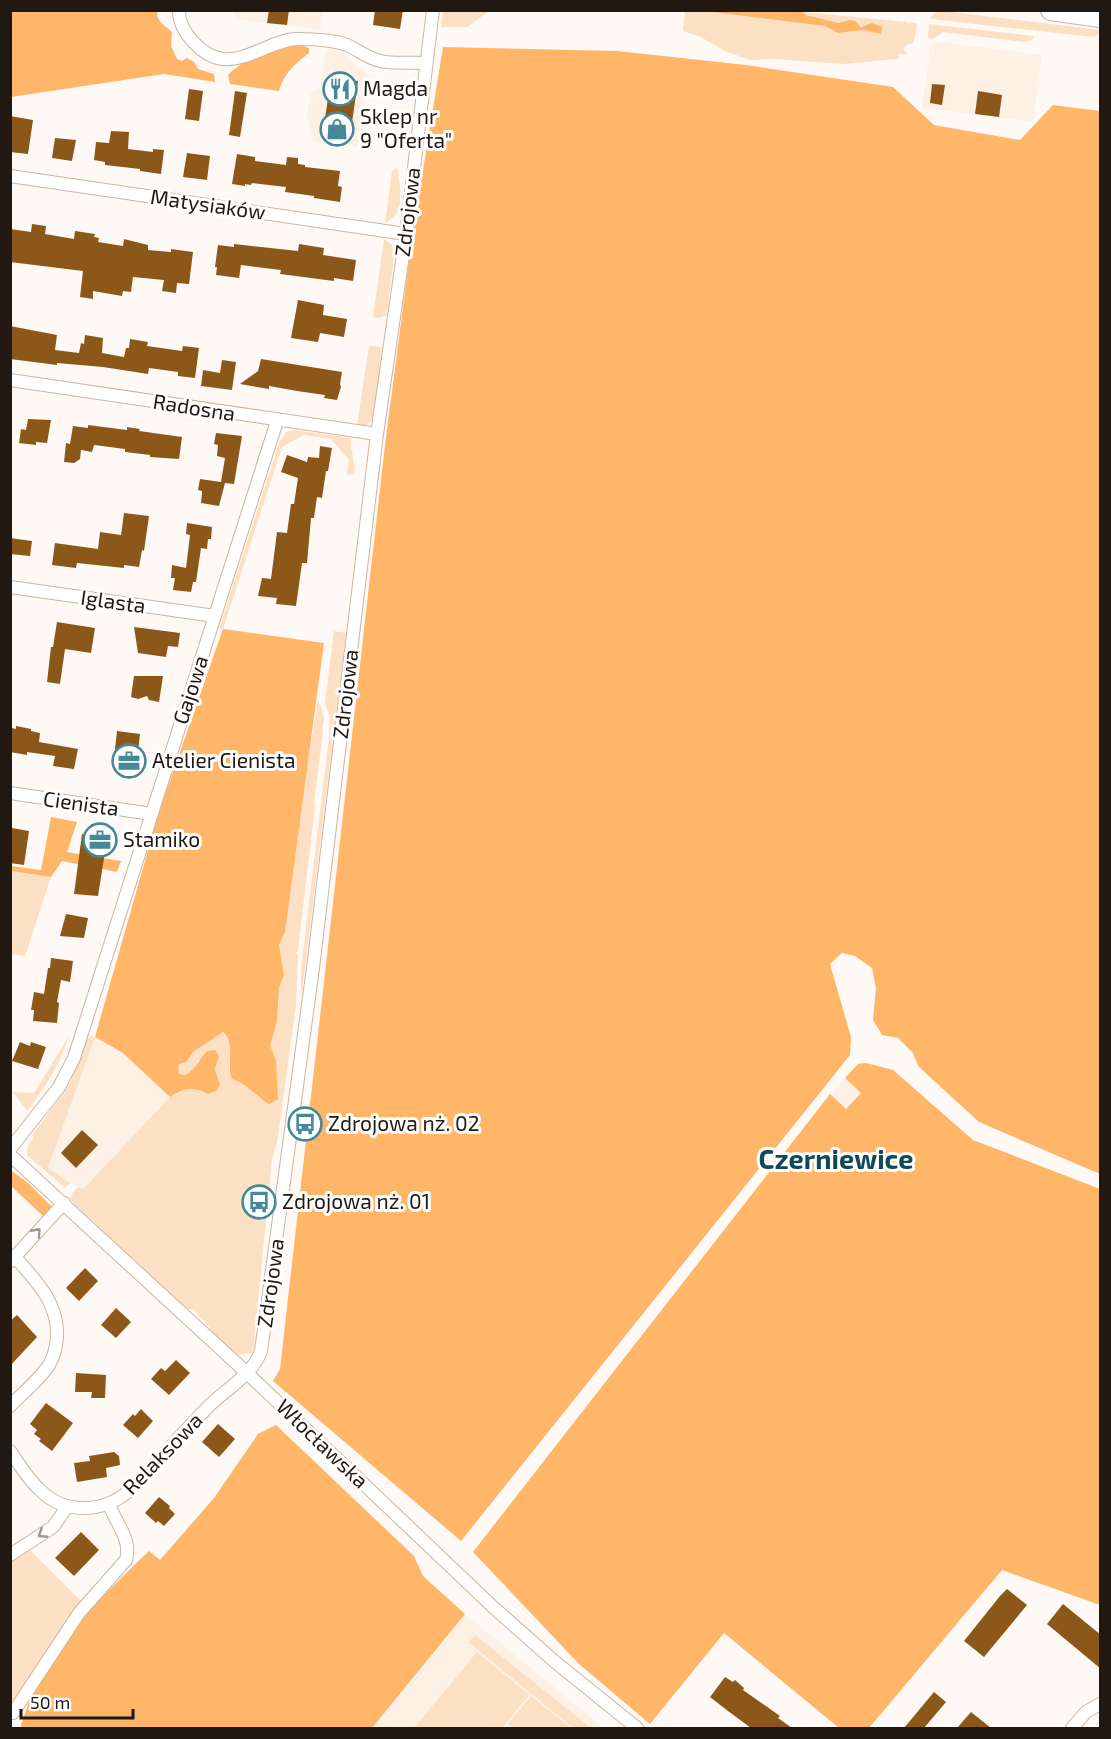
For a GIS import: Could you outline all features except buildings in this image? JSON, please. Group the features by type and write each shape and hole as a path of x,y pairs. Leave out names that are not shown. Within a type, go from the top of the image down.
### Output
{"main road":[{"path":"1051,10 1101,17"}],"street":[{"path":"179,10 182,24 191,39 207,53 222,59 241,56 285,40 297,39 343,44 381,62 426,63"},
{"name":"Zdrojowa","path":"247,1373 261,1351 274,1269 313,968 377,434 406,234 433,10"},
{"name":"Matysiaków","path":"10,176 406,234"},
{"name":"Radosna","path":"10,380 377,434"},
{"name":"Gajowa","path":"10,1149 59,1087 74,1058 277,421"},
{"name":"Iglasta","path":"10,587 214,616"},
{"name":"Cienista","path":"10,793 152,814"},
{"name":"Włocławska","path":"10,1155 247,1373 492,1606 554,1661 637,1728"},
{"path":"10,1406 49,1365 55,1353 57,1338 56,1317 50,1300 41,1286 13,1260 64,1203"},
{"name":"Relaksowa","path":"67,1507 90,1508 109,1504 129,1491 211,1405 247,1373"},
{"path":"10,1451 40,1491 67,1507 53,1527 10,1555"},
{"path":"12,1713 79,1612 126,1560 129,1548 127,1540 109,1504"},
{"path":"1072,1728 1086,1712 1101,1704"}],"shaded area":[{"path":"11,10 157,11 160,21 172,32 171,46 177,59 182,61 187,58 194,62 198,69 214,74 215,82 164,74 11,97"},
{"path":"443,10 489,11 467,27 441,27"},
{"path":"685,10 825,26 838,33 863,30 881,34 849,20 839,23 806,15 803,12 917,23 913,43 903,49 908,54 899,54 898,59 843,64 774,59 750,60 683,31"},
{"path":"792,10 839,23 855,21 861,27 872,23 882,27 881,34 863,30 838,33 825,26 705,11"},
{"path":"235,11 323,11 321,30 235,19"},
{"path":"943,11 1100,30 1094,37 930,19 934,13"},
{"path":"929,24 1034,36 1032,40 1024,42 943,32 933,39 928,38"},
{"path":"931,41 1042,55 1033,122 922,108"},
{"path":"297,44 309,48 309,53 291,69 279,91 230,84 228,75 243,63 270,51"},
{"path":"443,47 617,51 746,65 893,87 934,125 1020,140 1053,105 1100,111 1100,1174 979,1122 918,1066 913,1053 898,1038 882,1035 873,1020 876,988 872,968 855,956 842,953 830,964 851,1037 850,1055 461,1541 273,1381 280,1369 385,445 412,238"},
{"path":"326,49 340,51 368,74 357,147 313,141 307,116 310,95 316,89 320,89"},
{"path":"397,167 399,206 397,213 385,223 392,171"},
{"path":"384,239 392,245 394,255 387,315 380,318 373,317"},
{"path":"369,346 382,347 373,420 366,425 357,425"},
{"path":"295,430 351,438 354,475 347,474 349,460 331,439 304,435 282,447 223,629 219,629 279,443 286,432"},
{"path":"223,629 324,643 285,932 279,945 284,975 279,988 277,1022 270,1045 276,1060 278,1099 269,1104 243,1084 232,1079 229,1043 223,1032 193,1052 186,1062 178,1065 179,1074 186,1075 207,1051 215,1050 219,1056 215,1069 220,1085 216,1091 208,1094 188,1089 170,1097 123,1053 95,1037 158,815"},
{"path":"334,631 346,633 301,1000 301,970 329,737 330,718 325,703"},
{"path":"318,699 324,717 323,731 296,954 298,954 296,1006 277,1143 272,1159 253,1353 237,1355 208,1331 210,1328 193,1309 185,1309 70,1200 73,1192 78,1187 83,1189 170,1097 188,1089 208,1094 218,1077 215,1069 218,1056 198,1060 195,1069 186,1075 179,1074 178,1065 186,1062 193,1052 222,1032 229,1045 229,1069 261,1100 276,1060 270,1045 277,1022 279,988 284,975 279,945 285,932 297,819 301,811 307,757 310,751"},
{"path":"51,817 77,822 67,852 121,861 117,872 62,861 51,877 11,871 11,866 41,870"},
{"path":"11,871 51,877 25,956 11,954"},
{"path":"69,1036 52,1075 27,1111 13,1092 34,1093"},
{"path":"89,1036 95,1037 48,1168 70,1183 65,1188 27,1155 28,1145 34,1138 32,1135 68,1087"},
{"path":"95,1037 123,1053 170,1097 82,1189 48,1168"},
{"path":"866,1063 893,1070 973,1140 1100,1189 1100,1605 1002,1570 869,1728 839,1728 724,1633 650,1724 579,1664 473,1552 830,1094 846,1109 861,1093 845,1078 858,1064"},
{"path":"845,1078 861,1093 846,1109 830,1094"},
{"path":"10,1170 27,1182 52,1207 43,1216 11,1186"},
{"path":"276,1425 414,1556 423,1576 465,1614 372,1728 21,1728 29,1700 47,1666 87,1614 149,1551 160,1560 214,1498 258,1434"},
{"path":"30,1550 81,1601 11,1709 11,1562"},
{"path":"465,1614 604,1728 372,1728"},
{"path":"475,1635 591,1728 573,1728 468,1642"},
{"path":"477,1652 529,1695 502,1728 414,1728"},
{"path":"531,1696 571,1728 514,1728 508,1724"}],"place":[{"name":"Magda","path":"340,89"},
{"name":"Sklep nr 9 \"Oferta\"","path":"337,129"},
{"name":"Atelier Cienista","path":"129,761"},
{"name":"Stamiko","path":"100,840"},
{"name":"Zdrojowa nż. 02","path":"305,1124"},
{"name":"Zdrojowa nż. 01","path":"259,1202"}],"district":[{"name":"Czerniewice","path":"836,1160"}]}
